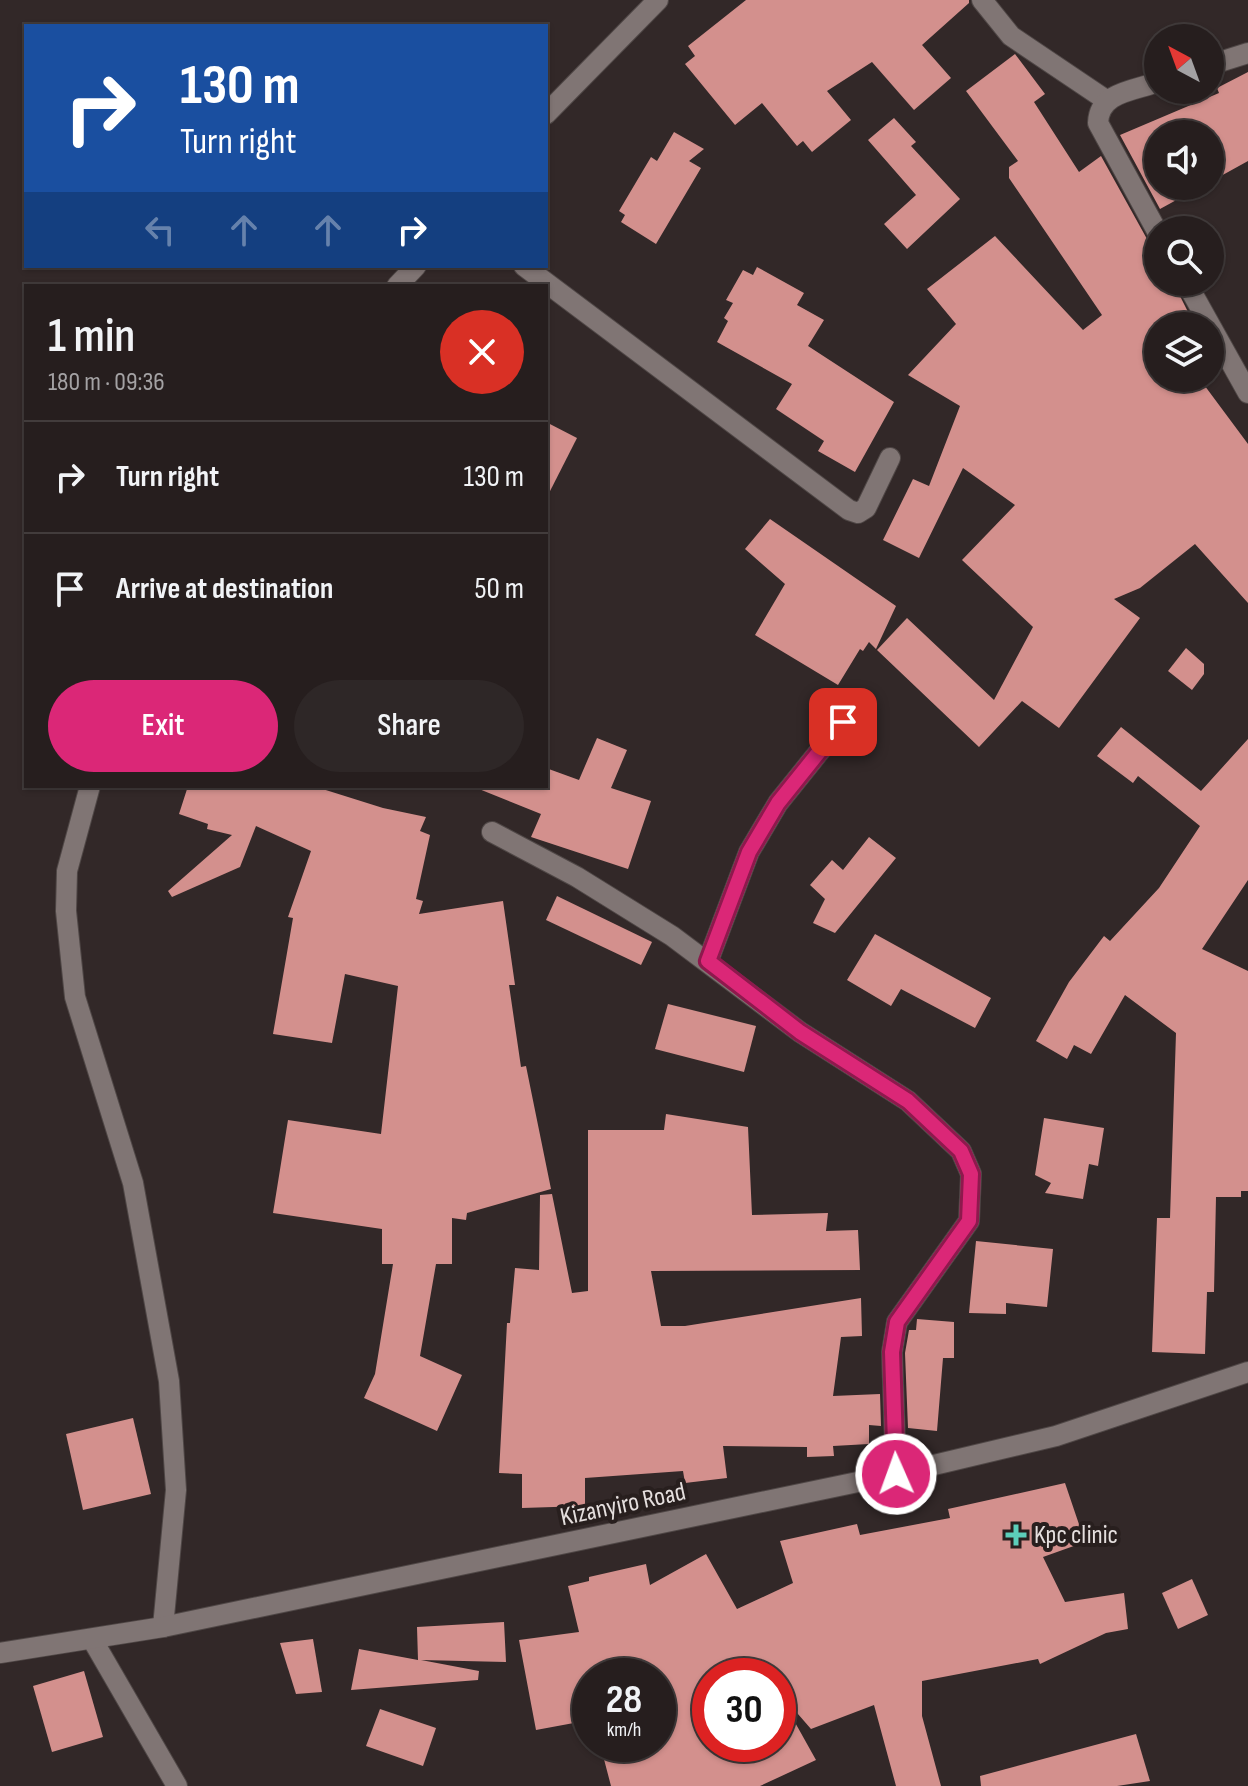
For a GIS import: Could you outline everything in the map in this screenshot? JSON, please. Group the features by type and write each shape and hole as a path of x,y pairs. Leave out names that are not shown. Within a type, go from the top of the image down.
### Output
{"street":[{"path":"548,112 658,0"},
{"path":"982,0 1011,36 1106,100"},
{"path":"1224,61 1248,53"},
{"path":"1144,87 1106,100 1098,109 1098,123 1149,216"},
{"path":"399,284 414,268"},
{"path":"527,268 849,510 858,513 866,508 890,458"},
{"path":"1194,296 1248,393"},
{"path":"708,961 749,852 778,803 843,722"},
{"path":"89,788 67,871 66,911 75,997 133,1183 169,1381 176,1490 163,1627"},
{"path":"492,832 577,877 708,961 800,1032 908,1101 961,1151 971,1174 969,1221 897,1322 892,1352 896,1474"},
{"name":"Kizanyiro Road","path":"0,1653 163,1627 896,1474 1056,1436 1248,1372"},
{"path":"92,1639 177,1786"}],"building":[{"path":"746,0 969,0 969,3 922,45 951,78 914,110 872,62 827,91 851,120 812,152 803,141 797,146 762,103 735,125 685,64 695,56 688,46"},
{"path":"1015,54 1045,94 1034,102 1079,172 1101,156 1144,234 1144,296 1180,296 1188,312 1144,312 1144,392 1209,392 1248,444 1248,603 1195,544 1140,588 1114,599 1140,618 1059,728 1022,701 979,747 877,650 907,618 994,700 1033,627 962,560 1015,505 963,468 919,558 883,540 913,479 929,486 960,406 908,375 956,324 927,289 995,236 1083,330 1102,315 1009,178 1009,167 1018,161 966,91"},
{"path":"1248,72 1248,161 1224,174 1224,120 1155,120 1193,104 1224,104 1224,84"},
{"path":"894,118 916,142 911,146 960,199 907,249 884,224 916,195 868,140"},
{"path":"1144,125 1144,179 1120,135"},
{"path":"674,132 704,149 689,161 701,168 656,244 621,222 625,215 619,211 651,157 657,161"},
{"path":"1155,200 1176,200 1160,209"},
{"path":"757,267 804,293 797,305 824,320 808,346 894,402 855,472 818,451 824,441 776,409 792,384 717,342 728,321 724,318 733,303 726,300 743,270 753,275"},
{"path":"548,423 577,438 548,495"},
{"path":"770,519 896,606 876,649 869,642 863,651 860,649 838,685 755,635 785,584 745,549"},
{"path":"1186,648 1204,664 1204,674 1192,690 1168,671"},
{"path":"1121,727 1201,791 1248,739 1248,880 1202,949 1248,971 1248,1191 1241,1191 1241,1197 1216,1197 1214,1292 1207,1292 1205,1354 1152,1352 1157,1218 1170,1218 1176,1033 1125,995 1091,1054 1074,1045 1067,1059 1036,1041 1069,982 1104,936 1110,941 1159,888 1200,826 1138,776 1133,783 1097,756"},
{"path":"597,738 627,750 611,788 651,801 628,869 531,837 541,814 476,788 548,788 548,769 579,780"},
{"path":"187,788 319,788 383,808 426,817 420,831 430,835 416,899 423,901 419,914 503,901 515,985 509,985 521,1067 526,1066 551,1189 467,1213 466,1220 452,1218 452,1264 436,1264 420,1356 462,1375 437,1431 364,1398 375,1374 393,1264 382,1264 382,1229 273,1213 288,1120 381,1134 398,986 345,974 332,1043 273,1034 293,918 288,917 311,851 256,826 240,867 172,897 168,891 232,835 207,829 208,824 179,814"},
{"path":"869,837 896,858 835,933 813,923 825,899 810,885 832,860 843,870"},
{"path":"557,896 652,942 641,965 546,920"},
{"path":"875,934 991,998 975,1028 901,989 891,1006 847,980"},
{"path":"668,1004 756,1026 744,1072 655,1049"},
{"path":"666,1114 748,1127 752,1215 828,1213 826,1231 858,1230 860,1270 651,1271 661,1326 685,1326 861,1298 862,1336 841,1337 833,1396 880,1394 881,1426 869,1425 869,1444 833,1446 834,1456 807,1457 807,1447 723,1446 727,1478 685,1483 683,1471 585,1478 585,1506 522,1508 522,1474 499,1473 507,1323 510,1323 515,1268 539,1270 540,1195 552,1194 572,1293 588,1291 588,1130 664,1130"},
{"path":"1044,1118 1104,1128 1098,1166 1089,1164 1083,1199 1045,1193 1051,1183 1035,1175"},
{"path":"976,1241 1053,1249 1047,1307 1006,1303 1006,1314 969,1313"},
{"path":"917,1319 954,1322 954,1358 943,1358 937,1431 908,1428 905,1353 909,1330 916,1330"},
{"path":"133,1418 151,1494 83,1510 66,1434"},
{"path":"1065,1483 1085,1542 1043,1557 1065,1602 1124,1593 1128,1629 1106,1633 1040,1664 1038,1659 922,1681 922,1716 941,1786 896,1786 874,1705 811,1729 796,1712 796,1658 692,1658 692,1762 796,1762 796,1724 816,1760 760,1786 611,1786 605,1762 676,1762 676,1658 572,1658 572,1723 536,1730 519,1640 579,1632 568,1586 589,1581 589,1577 646,1564 650,1585 706,1554 737,1609 793,1583 780,1541 857,1524 860,1535 950,1518 948,1509"},
{"path":"1192,1579 1208,1615 1178,1629 1162,1593"},
{"path":"504,1622 506,1662 421,1660 479,1671 478,1680 351,1690 359,1649 418,1660 417,1627"},
{"path":"313,1639 322,1692 296,1694 280,1643"},
{"path":"84,1671 103,1737 52,1752 33,1686"},
{"path":"380,1709 436,1728 423,1766 366,1746"},
{"path":"1136,1734 1150,1781 1117,1786 981,1786 980,1776"}],"place":[{"name":"Kpc clinic","path":"1016,1535"}],"route":[{"path":"843,722 778,803 749,852 708,961 800,1032 908,1101 961,1151 971,1174 969,1221 897,1322 892,1352 896,1474"}]}
